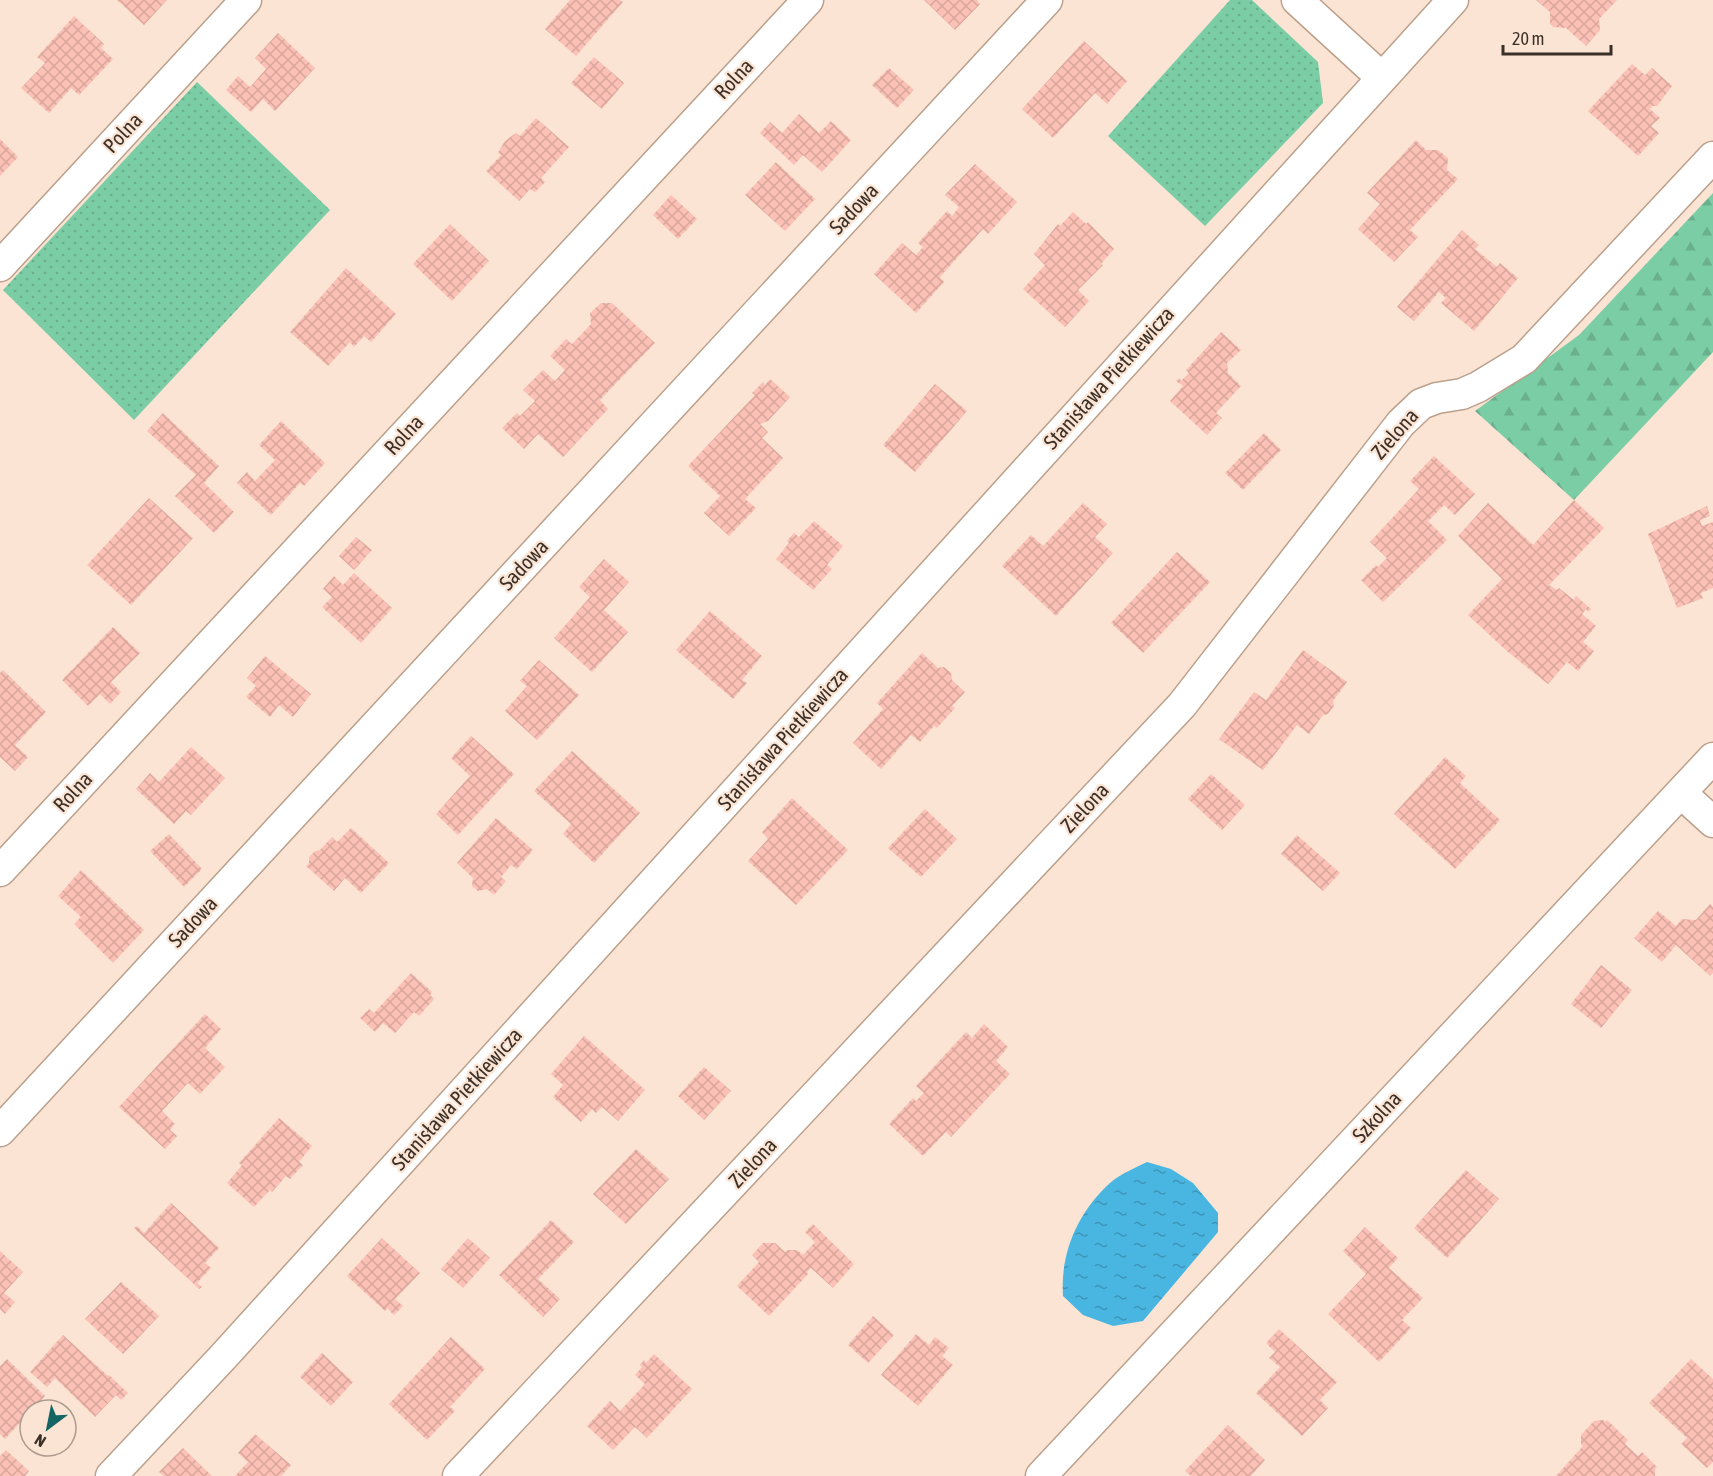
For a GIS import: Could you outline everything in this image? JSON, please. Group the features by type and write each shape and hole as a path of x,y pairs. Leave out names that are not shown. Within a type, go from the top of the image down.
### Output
{"street":[{"name":"Polna","path":"0,266 246,0"},
{"name":"Rolna","path":"0,871 808,0"},
{"name":"Sadowa","path":"0,1131 1047,0"},
{"path":"1297,0 1381,77"},
{"name":"Stanisława Pietkiewicza","path":"111,1476 239,1340 1453,0"},
{"name":"Zielona","path":"458,1476 1182,705 1401,423 1420,404 1437,398 1462,394 1524,359 1713,157"},
{"name":"Szkolna","path":"1041,1476 1713,758"},
{"path":"1681,793 1713,822"}],"green space":[{"path":"1230,0 1252,0 1318,62 1323,103 1205,226 1108,136"},
{"path":"197,82 330,210 134,420 3,290"},
{"path":"1713,193 1713,352 1574,500 1475,411 1579,335"}],"water":[{"path":"1147,1162 1171,1169 1193,1183 1218,1213 1218,1232 1143,1321 1113,1326 1083,1315 1063,1296 1068,1249 1080,1220 1099,1194 1118,1177"}],"building":[{"path":"117,0 167,0 144,25"},
{"path":"570,0 620,0 623,2 576,56 545,29"},
{"path":"924,0 978,0 980,4 955,30"},
{"path":"1536,0 1617,0 1599,19 1600,30 1586,46 1566,28 1553,27 1550,24 1550,12"},
{"path":"74,16 104,44 101,48 113,59 79,95 71,88 49,113 21,88 45,63 37,57"},
{"path":"278,33 315,68 275,111 263,99 251,112 226,90 238,76 250,87 266,69 255,58"},
{"path":"1084,41 1127,81 1107,104 1095,93 1053,138 1022,109"},
{"path":"594,57 624,83 602,109 571,83"},
{"path":"1632,64 1645,75 1652,68 1672,86 1657,106 1652,106 1650,109 1660,118 1651,126 1659,133 1638,156 1588,111"},
{"path":"889,68 914,90 897,108 872,85"},
{"path":"799,114 819,133 831,121 851,140 822,172 803,155 794,165 760,133 770,122 782,133"},
{"path":"536,118 569,147 541,178 545,182 535,192 530,189 519,201 486,171 501,155 498,153 505,141 516,133 520,136"},
{"path":"0,139 18,157 0,176"},
{"path":"1416,140 1426,150 1438,150 1448,158 1447,170 1458,179 1410,230 1418,237 1394,262 1358,229 1380,204 1367,193"},
{"path":"776,162 815,199 785,231 745,195"},
{"path":"975,164 1017,202 988,234 983,229 940,277 944,282 916,313 874,274 902,243 916,255 923,247 918,243 947,211 952,216 959,207 945,195"},
{"path":"671,195 697,219 678,239 653,215"},
{"path":"1073,212 1086,224 1088,222 1114,249 1101,264 1103,265 1078,290 1089,301 1065,327 1023,289 1045,265 1034,254 1058,224 1060,226"},
{"path":"450,224 489,261 452,301 413,264"},
{"path":"1462,230 1479,245 1475,249 1497,267 1500,263 1518,278 1474,331 1441,303 1446,298 1439,292 1414,321 1397,307"},
{"path":"346,268 396,314 371,342 364,336 354,347 350,342 328,366 290,332"},
{"path":"601,303 612,303 655,343 600,400 608,409 563,457 538,434 524,449 502,428 517,413 520,416 535,401 523,390 543,370 555,381 565,370 550,356 566,339 572,344 591,324 590,313"},
{"path":"1221,332 1241,350 1227,363 1228,373 1241,386 1216,413 1222,418 1207,435 1170,401 1183,386 1176,381 1179,378 1181,381 1189,373 1186,370"},
{"path":"770,379 790,397 768,421 760,424 768,432 762,438 783,458 745,499 756,508 729,536 704,513 720,496 688,466 755,395 752,393 763,382 765,385"},
{"path":"935,384 967,411 915,472 883,445"},
{"path":"163,413 219,466 204,483 234,512 214,533 175,496 196,475 147,431"},
{"path":"281,421 325,463 304,486 300,483 271,515 237,483 247,472 255,481 275,460 259,445"},
{"path":"1264,433 1281,450 1243,490 1225,473"},
{"path":"1434,456 1475,494 1455,515 1444,505 1428,521 1447,540 1383,602 1361,580 1387,558 1370,542 1419,489 1410,481"},
{"path":"149,498 193,538 131,605 87,565"},
{"path":"1574,500 1604,528 1549,585 1557,590 1559,588 1574,600 1576,596 1591,609 1588,612 1586,609 1582,614 1596,626 1583,642 1594,651 1578,671 1567,662 1548,684 1508,652 1468,615 1502,579 1458,536 1488,503 1533,545"},
{"path":"1083,503 1107,524 1095,537 1113,553 1056,616 1002,566 1031,535 1043,546"},
{"path":"1707,506 1710,516 1700,520 1702,526 1713,522 1713,588 1701,593 1703,598 1677,608 1648,534"},
{"path":"814,521 843,546 827,565 832,569 813,590 776,559 794,533 799,537"},
{"path":"356,537 372,550 354,570 339,556"},
{"path":"1177,552 1210,582 1143,653 1111,623"},
{"path":"604,559 629,582 604,610 628,632 592,672 554,638 590,597 579,587"},
{"path":"354,573 392,608 361,643 322,607 332,597 323,589 334,576 343,585"},
{"path":"710,611 762,656 742,680 747,683 733,699 676,650"},
{"path":"113,627 140,653 111,682 121,692 110,704 100,694 88,706 62,680"},
{"path":"1303,650 1347,682 1333,701 1334,706 1328,714 1323,715 1309,734 1297,725 1263,770 1219,739 1254,692 1266,700"},
{"path":"922,653 938,668 944,667 951,673 952,680 965,692 952,706 955,708 937,728 934,726 920,742 911,735 881,769 853,743 883,709 877,703"},
{"path":"265,656 311,694 293,717 279,705 270,717 246,697 256,686 247,678"},
{"path":"539,660 579,695 537,740 505,711 527,686 520,681"},
{"path":"3,670 46,712 15,745 28,757 15,771 0,757 0,673"},
{"path":"471,736 514,774 458,835 436,814 470,776 451,758"},
{"path":"191,747 225,778 191,815 186,811 174,824 136,789 150,773 159,782"},
{"path":"572,751 640,813 594,863 563,834 571,824 534,791"},
{"path":"1445,757 1466,776 1460,783 1500,820 1455,869 1394,814"},
{"path":"1211,774 1245,805 1222,830 1188,799"},
{"path":"792,798 848,850 796,905 748,861 768,839 762,832"},
{"path":"925,809 957,839 921,877 888,848"},
{"path":"496,818 533,850 517,869 511,865 501,877 506,881 494,895 487,889 478,891 472,886 473,878 457,863"},
{"path":"351,828 389,863 361,893 345,878 334,891 306,866 309,863 309,857 315,851 320,850 332,837 337,842"},
{"path":"169,834 202,869 184,887 150,851"},
{"path":"1297,835 1340,873 1323,891 1281,854"},
{"path":"81,870 144,930 113,963 74,924 81,917 58,896"},
{"path":"1710,904 1713,907 1713,973 1710,976 1676,945 1662,962 1634,938 1658,911 1676,926 1682,919 1696,920"},
{"path":"1601,965 1632,990 1601,1028 1571,1004"},
{"path":"411,973 432,992 430,995 434,999 419,1016 414,1012 395,1033 383,1023 375,1032 360,1018 369,1009 374,1013"},
{"path":"205,1014 221,1029 205,1048 225,1067 200,1094 188,1083 162,1111 175,1124 170,1130 177,1136 165,1149 119,1107"},
{"path":"984,1024 1008,1047 996,1061 1010,1074 951,1137 946,1132 923,1156 889,1124 913,1098 916,1101 924,1093 916,1086 966,1032 972,1038"},
{"path":"584,1036 645,1090 618,1121 602,1107 596,1113 592,1109 581,1122 553,1097 563,1085 551,1074"},
{"path":"704,1067 731,1091 704,1120 678,1096"},
{"path":"279,1118 312,1146 299,1162 303,1165 290,1179 286,1176 254,1207 227,1183 242,1165 239,1163"},
{"path":"636,1149 669,1179 626,1224 593,1194"},
{"path":"1466,1170 1499,1199 1447,1258 1414,1228"},
{"path":"171,1203 219,1248 205,1263 211,1268 197,1283 202,1287 199,1289 134,1228 137,1226 144,1233"},
{"path":"551,1220 574,1242 538,1279 560,1299 543,1317 499,1275"},
{"path":"813,1224 854,1264 833,1288 811,1268 769,1316 737,1286 759,1262 752,1255 763,1243 775,1243 785,1252 797,1250 803,1255 815,1242 805,1232"},
{"path":"1365,1227 1398,1258 1389,1268 1423,1298 1402,1320 1411,1328 1379,1362 1328,1314 1366,1274 1343,1251"},
{"path":"382,1238 420,1273 395,1299 403,1306 394,1315 387,1308 385,1311 347,1276"},
{"path":"468,1238 490,1258 463,1288 441,1269"},
{"path":"0,1251 23,1272 4,1293 15,1302 5,1314 0,1309"},
{"path":"121,1282 159,1316 123,1354 85,1319"},
{"path":"873,1316 894,1335 868,1363 848,1345"},
{"path":"1279,1329 1337,1382 1320,1400 1328,1408 1302,1436 1256,1393 1280,1367 1269,1358 1275,1352 1266,1343"},
{"path":"916,1334 929,1345 935,1337 949,1348 942,1356 953,1365 918,1406 881,1375"},
{"path":"63,1335 128,1393 121,1400 116,1395 95,1417 55,1378 47,1387 30,1372"},
{"path":"451,1337 485,1369 450,1407 455,1411 427,1440 389,1404"},
{"path":"322,1353 353,1382 331,1406 300,1377"},
{"path":"654,1354 692,1389 647,1438 635,1427 613,1450 587,1426 610,1401 620,1411 645,1384 635,1375 642,1367 640,1365 644,1360 646,1363"},
{"path":"7,1359 45,1396 43,1398 18,1398 18,1425 5,1439 0,1434 0,1366"},
{"path":"1691,1359 1713,1379 1713,1462 1707,1468 1681,1444 1687,1438 1649,1403"},
{"path":"1603,1420 1605,1422 1607,1420 1628,1440 1625,1444 1638,1456 1642,1452 1657,1467 1655,1476 1556,1476 1583,1446 1581,1435 1594,1421"},
{"path":"1228,1425 1265,1460 1251,1476 1191,1476 1185,1471"},
{"path":"255,1434 291,1465 281,1476 235,1476 248,1462 238,1453"},
{"path":"183,1448 212,1476 164,1476 159,1472"},
{"path":"6,1450 29,1471 25,1476 0,1476 0,1456"}]}
